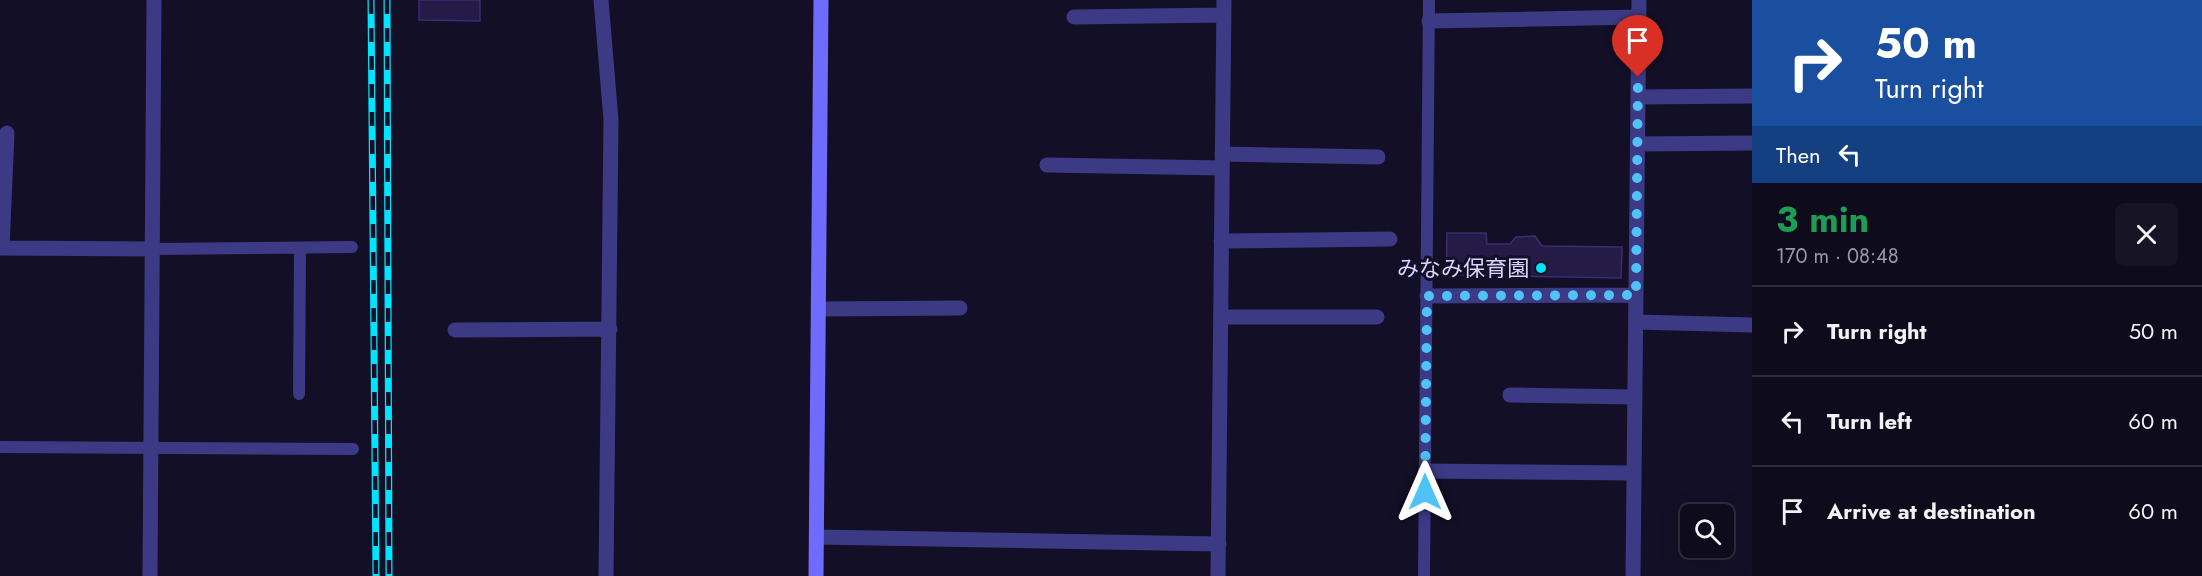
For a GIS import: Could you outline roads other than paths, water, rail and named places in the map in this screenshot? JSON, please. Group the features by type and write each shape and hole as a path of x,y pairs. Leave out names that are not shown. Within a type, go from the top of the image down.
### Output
{"street":[{"path":"150,576 154,0"},
{"path":"601,0 611,120 606,576"},
{"path":"816,576 822,0"},
{"path":"1633,576 1639,0"},
{"path":"1074,17 1223,8 1218,576"},
{"path":"1429,21 1639,18"},
{"path":"1638,97 1752,96"},
{"path":"7,133 1,248 152,249"},
{"path":"1638,144 1752,143"},
{"path":"1047,165 1378,157"},
{"path":"1221,241 1390,239"},
{"path":"1427,296 1636,295"},
{"path":"819,309 960,308"},
{"path":"1221,317 1377,317"},
{"path":"1636,322 1752,325"},
{"path":"455,330 610,329"},
{"path":"1510,395 1635,397"},
{"path":"1425,471 1634,472"},
{"path":"817,537 1219,544"}],"lane":[{"path":"1424,576 1429,0"},
{"path":"152,249 352,247"},
{"path":"299,394 300,249"},
{"path":"0,447 353,449"}],"railway":[{"path":"371,0 376,576"},
{"path":"387,0 389,576"}],"place":[{"name":"みなみ保育園","path":"1541,268"}]}
